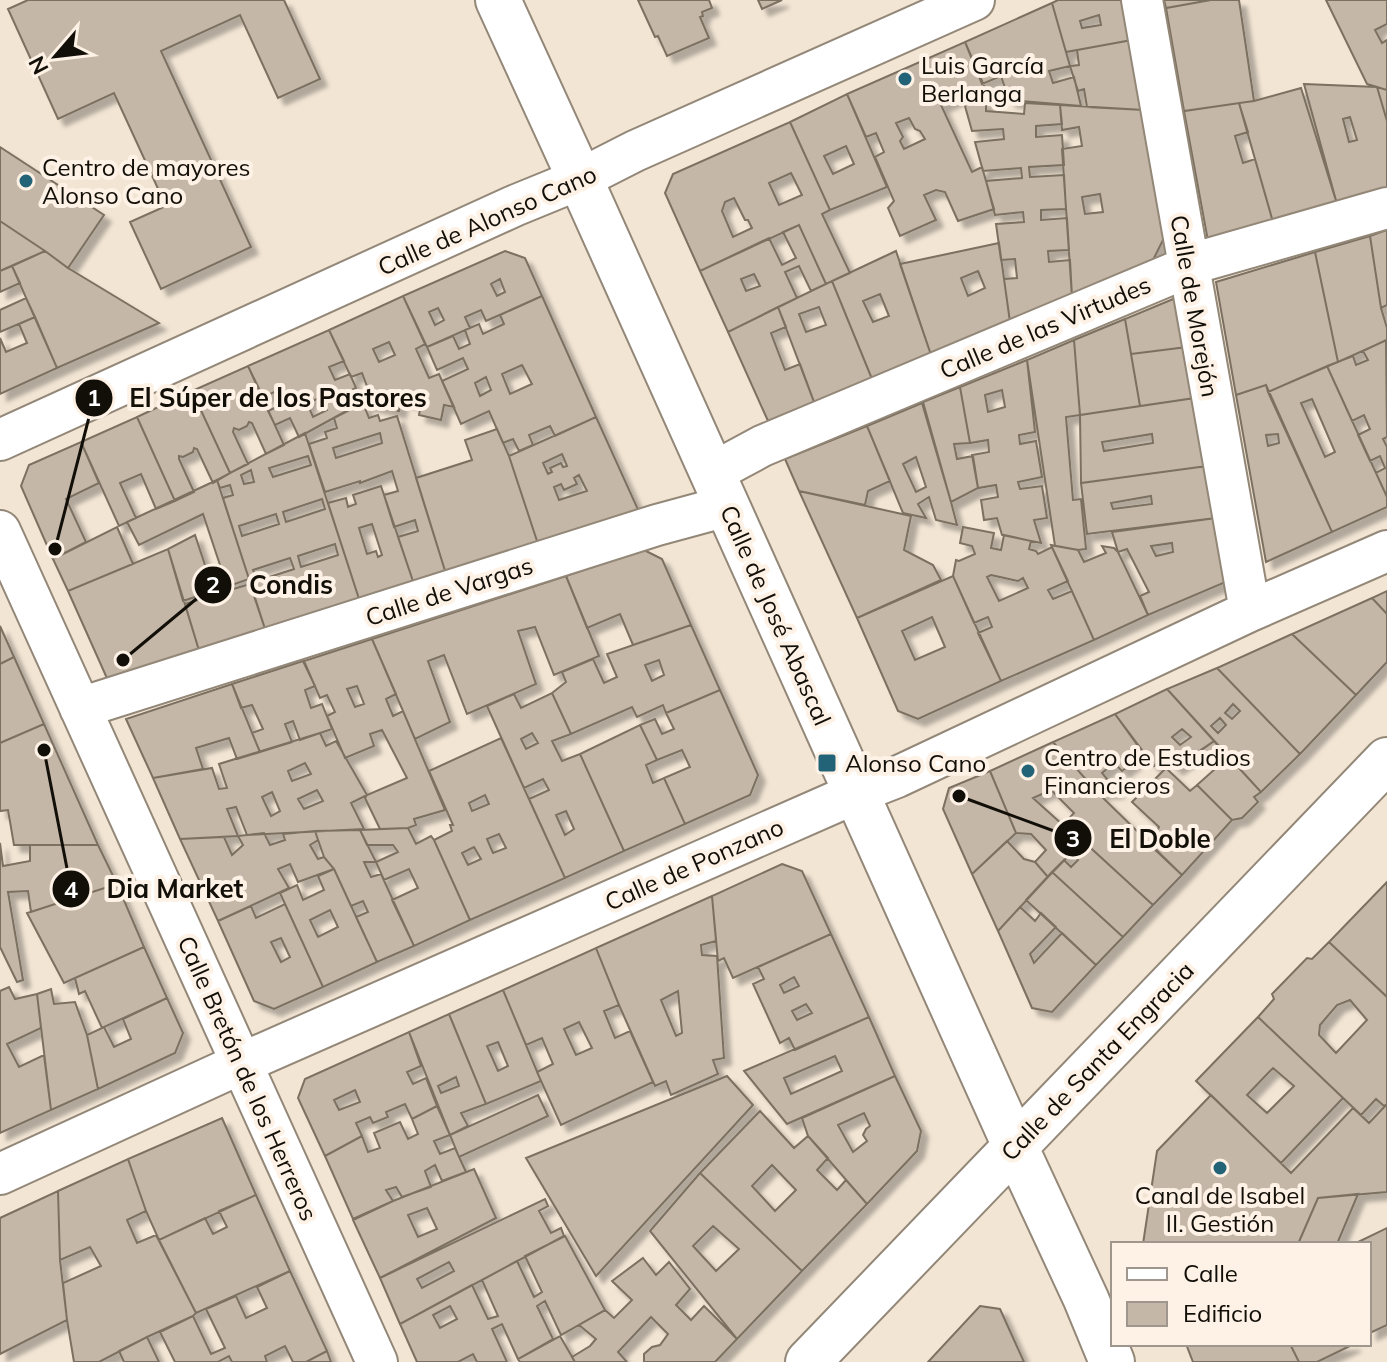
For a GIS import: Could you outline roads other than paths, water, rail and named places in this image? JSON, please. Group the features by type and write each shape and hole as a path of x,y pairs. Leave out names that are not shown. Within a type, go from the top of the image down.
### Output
{"main road":[{"name":"Calle de José Abascal","path":"498,0 1112,1362"},
{"name":"Calle de Santa Engracia","path":"808,1362 1387,760"}],"street":[{"name":"Calle de Alonso Cano","path":"0,440 974,0"},
{"name":"Calle de Morejón","path":"1142,0 1250,611"},
{"name":"Calle de las Virtudes","path":"720,489 762,446 1205,260 1387,208"},
{"name":"Calle de Vargas","path":"80,708 657,525 720,489"},
{"name":"Calle Bretón de los Herreros","path":"0,531 377,1362"},
{"name":"Calle de Ponzano","path":"0,1174 242,1063 897,777 1250,611 1387,551"}],"place":[{"name":"Luis García Berlanga","path":"905,79"},
{"name":"Centro de mayores Alonso Cano","path":"26,181"},
{"name":"El Súper de los Pastores","path":"55,549"},
{"name":"Condis","path":"123,660"},
{"name":"Dia Market","path":"44,750"},
{"name":"Alonso Cano","path":"827,763"},
{"name":"Centro de Estudios Financieros","path":"1028,771"},
{"name":"El Doble","path":"959,796"},
{"name":"Canal de Isabel II. Gestión","path":"1220,1168"}]}
